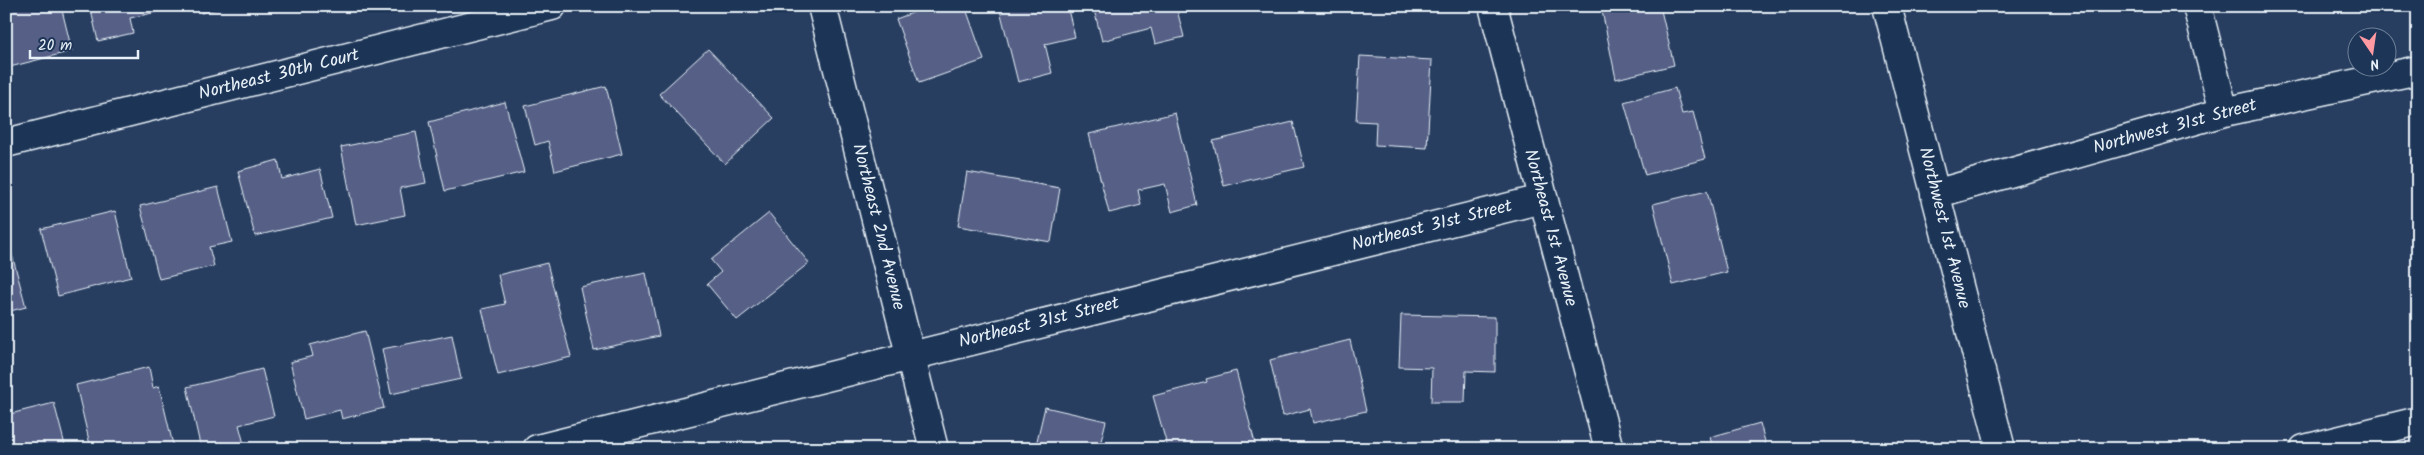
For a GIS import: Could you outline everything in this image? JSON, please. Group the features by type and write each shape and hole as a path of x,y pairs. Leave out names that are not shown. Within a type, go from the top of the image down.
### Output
{"street":[{"name":"Northeast 30th Court","path":"6,143 552,6"},
{"name":"Northeast 2nd Avenue","path":"822,6 934,449"},
{"name":"Northeast 1st Avenue","path":"1493,6 1609,449"},
{"name":"Northwest 1st Avenue","path":"1887,6 2001,449"},
{"path":"2197,6 2224,112"},
{"name":"Northwest 31st Street","path":"1935,194 2224,112 2418,70"},
{"name":"Northeast 31st Street","path":"537,449 1542,199"},
{"path":"2304,449 2418,421"}],"building":[{"path":"13,6 61,6 72,51 6,68 6,8"},
{"path":"90,6 170,6 170,9 130,18 133,33 98,41"},
{"path":"199,6 229,6 201,13"},
{"path":"931,6 965,6 984,60 919,83 896,19"},
{"path":"999,6 1067,6 1075,37 1045,44 1052,73 1018,82"},
{"path":"1093,6 1176,6 1184,37 1155,44 1151,28 1102,41"},
{"path":"1601,6 1660,6 1674,65 1616,79"},
{"path":"708,49 774,118 725,164 659,94"},
{"path":"1360,56 1432,60 1427,148 1375,145 1376,122 1356,121"},
{"path":"606,86 622,154 555,171 548,141 535,145 525,106"},
{"path":"1675,88 1682,114 1693,112 1705,159 1645,175 1624,102"},
{"path":"505,102 524,172 445,191 429,122"},
{"path":"1175,113 1197,205 1172,212 1165,184 1138,190 1141,205 1109,213 1089,134"},
{"path":"1293,122 1304,167 1224,186 1213,141"},
{"path":"416,132 426,183 400,188 405,215 356,225 341,147"},
{"path":"278,160 282,179 320,169 332,218 255,236 238,171"},
{"path":"967,172 1060,188 1051,242 958,226"},
{"path":"218,187 232,242 209,247 214,266 159,279 140,206"},
{"path":"1707,191 1727,272 1673,285 1653,204"},
{"path":"115,211 131,277 58,296 41,229"},
{"path":"769,213 809,263 737,320 707,284 721,272 711,260"},
{"path":"10,247 26,307 6,312 6,248"},
{"path":"547,263 571,357 498,375 482,309 505,304 498,275"},
{"path":"646,273 659,336 594,350 580,287"},
{"path":"1401,315 1495,317 1495,372 1466,371 1465,402 1431,402 1432,368 1399,367"},
{"path":"365,331 384,408 342,419 340,410 304,419 290,362 313,356 310,345"},
{"path":"452,335 461,379 391,394 382,349"},
{"path":"1350,340 1366,411 1313,423 1310,409 1283,416 1270,360"},
{"path":"149,367 153,388 159,386 174,449 91,449 76,385"},
{"path":"262,369 274,416 239,425 244,444 222,449 201,449 187,387"},
{"path":"1236,371 1256,447 1168,449 1153,396 1207,382 1206,379"},
{"path":"54,403 66,449 6,449 6,415"},
{"path":"1045,407 1106,421 1099,449 1035,449"},
{"path":"1760,423 1767,449 1713,449 1710,437"},
{"path":"845,444 846,449 828,449"}]}
